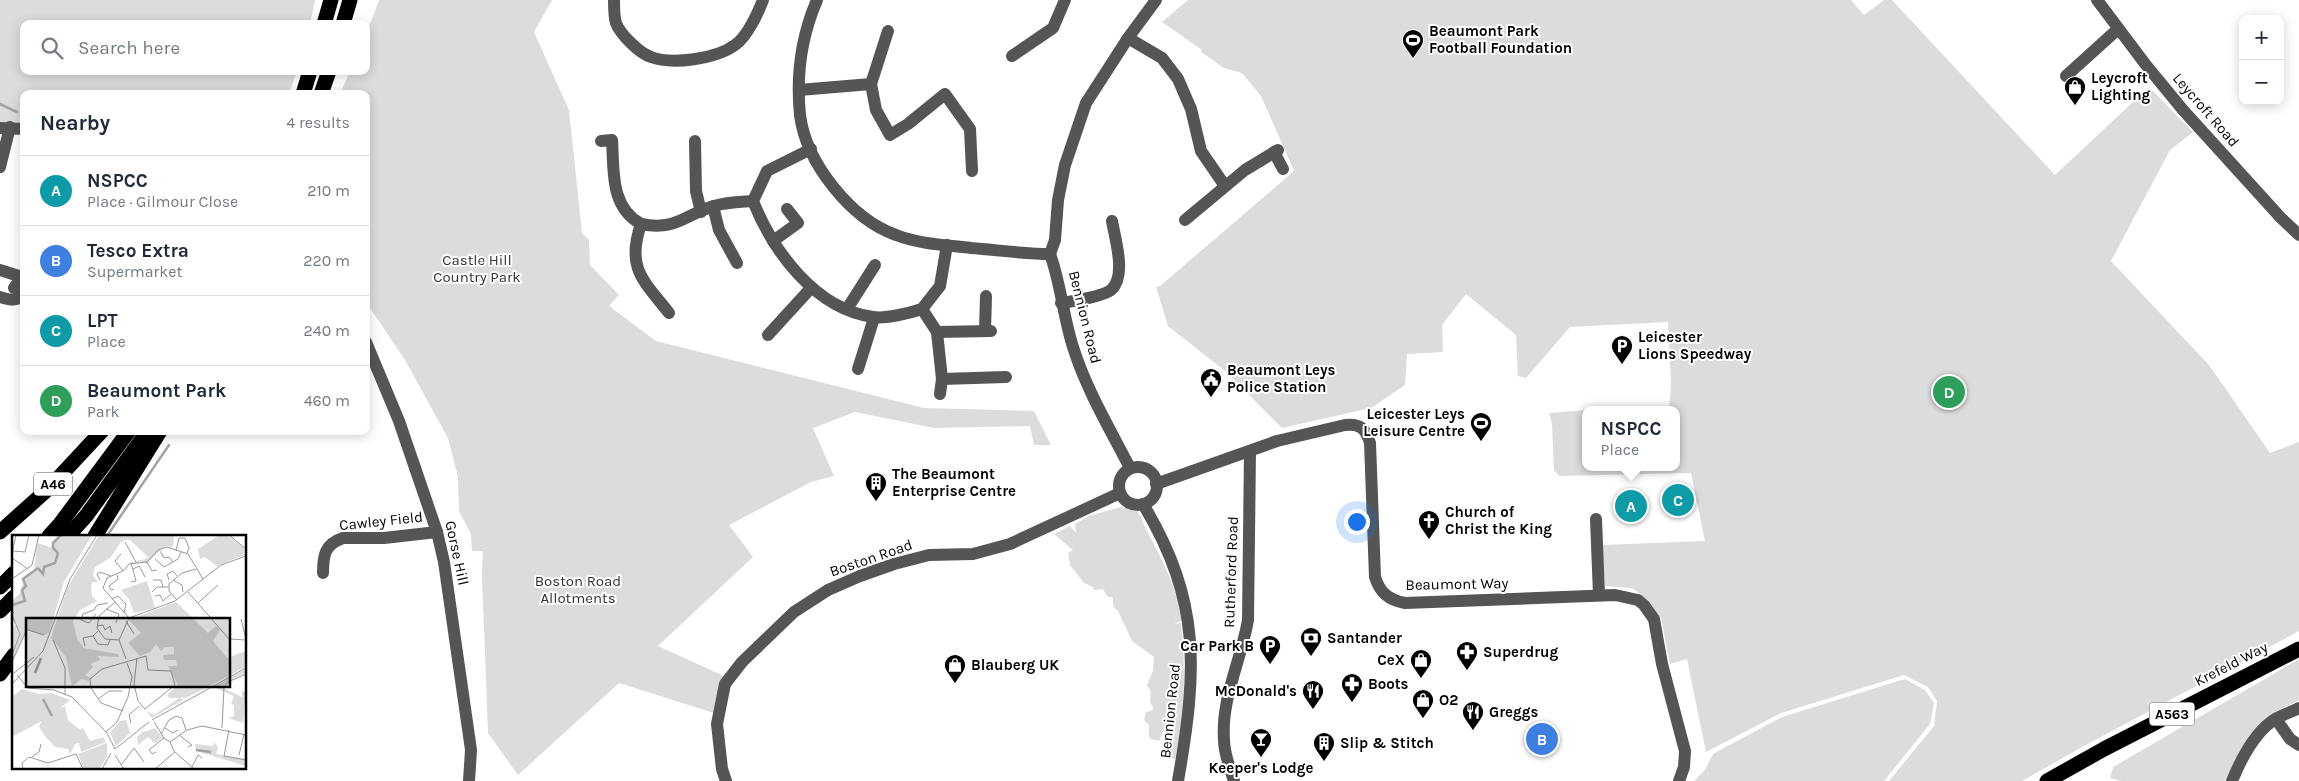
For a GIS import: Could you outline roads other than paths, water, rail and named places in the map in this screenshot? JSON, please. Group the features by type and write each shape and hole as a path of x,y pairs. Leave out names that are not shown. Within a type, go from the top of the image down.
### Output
{"highway":[{"path":"325,20 331,0"},
{"path":"344,20 350,0"},
{"path":"304,90 309,75"},
{"path":"322,90 328,75"},
{"name":"A46","path":"0,532 48,489 98,435"},
{"name":"A46","path":"50,535 126,435"},
{"path":"69,535 86,516 145,435"},
{"path":"96,535 158,435"},
{"path":"0,587 12,575"},
{"path":"0,611 12,598"},
{"name":"Krefeld Way","path":"2047,781 2104,749 2299,650"},
{"path":"0,674 12,658"}],"street":[{"path":"614,0 616,23 635,48 651,58 691,61 714,55 736,45 757,16 763,0"},
{"path":"817,0 807,24 800,58 800,117 811,149 834,190 862,216 895,235 947,245 1029,254 1050,254 1055,240 1058,200 1065,165 1086,103 1128,38 1156,0"},
{"path":"1012,56 1053,28 1065,0"},
{"name":"Leycroft Road","path":"2097,0 2183,110 2281,218 2299,235"},
{"path":"2066,76 2118,28"},
{"path":"888,31 870,84 876,110 890,136 945,94"},
{"path":"1128,38 1162,58 1174,74 1191,109 1201,151 1225,186"},
{"path":"946,80 945,94 970,129 972,171"},
{"path":"799,90 870,84"},
{"path":"0,167 5,128 20,129"},
{"path":"601,141 612,140 615,192 624,211 641,224 654,227 670,226 714,206 733,202 753,201"},
{"path":"695,141 696,191 701,212"},
{"path":"811,149 768,171 753,201 763,226 780,253 811,288 847,309 874,318 922,309 940,286 947,245"},
{"path":"1185,220 1245,170 1276,151 1283,169"},
{"path":"714,206 718,230 737,263"},
{"path":"773,241 798,223 787,209"},
{"path":"1061,303 1102,294 1110,291 1115,284 1120,266 1112,221"},
{"path":"641,224 634,254 638,270 669,313"},
{"name":"Bennion Road","path":"1050,254 1056,270 1061,303 1081,372 1130,468"},
{"path":"847,309 875,265"},
{"path":"0,270 20,274"},
{"path":"768,335 811,288"},
{"path":"937,332 988,331 986,296"},
{"path":"0,297 11,300 19,298"},
{"path":"922,309 937,332 942,379 940,394"},
{"path":"858,369 874,318"},
{"name":"Gorse Hill","path":"370,352 399,421 437,532 444,562 471,750 469,781"},
{"path":"942,379 1006,377"},
{"name":"Beaumont Way","path":"1156,484 1279,441 1354,424 1365,431 1370,444 1375,577 1381,592 1388,598 1405,603 1599,595 1624,596 1638,600 1654,619 1662,664 1685,750 1684,768 1679,781"},
{"name":"Rutherford Road","path":"1234,781 1225,748 1224,728 1227,693 1245,637 1249,610 1250,450"},
{"path":"1142,467 1152,473 1156,484 1153,496 1143,504 1132,504 1120,492 1119,484 1122,476 1130,468 1142,467"},
{"name":"Boston Road","path":"726,781 722,769 717,724 725,684 742,662 794,612 828,590 860,576 928,555 973,554 1010,544 1120,492"},
{"name":"Bennion Road","path":"1143,504 1162,535 1184,595 1191,631 1190,701 1178,781"},
{"path":"1596,519 1599,595"},
{"name":"Cawley Field","path":"323,573 323,555 336,540 343,538 384,538 437,532"},
{"path":"2232,781 2242,758 2261,733 2276,719 2299,708"},
{"path":"2276,719 2290,739 2299,745"}],"waterway":[{"path":"0,104 17,112"},
{"path":"108,535 169,445"}],"place":[{"name":"Beaumont Park Football Foundation","path":"1413,59"},
{"name":"Leycroft Lighting","path":"2075,106"},
{"name":"Leicester Lions Speedway","path":"1622,365"},
{"name":"Beaumont Park","path":"1949,392"},
{"name":"Beaumont Leys Police Station","path":"1211,398"},
{"name":"Leicester Leys Leisure Centre","path":"1481,442"},
{"name":"LPT","path":"1678,500"},
{"name":"The Beaumont Enterprise Centre","path":"876,502"},
{"name":"NSPCC","path":"1631,506"},
{"name":"Church of Christ the King","path":"1429,540"},
{"name":"Santander","path":"1311,657"},
{"name":"Car Park B","path":"1270,665"},
{"name":"Superdrug","path":"1467,671"},
{"name":"CeX","path":"1421,679"},
{"name":"Blauberg UK","path":"955,684"},
{"name":"Boots","path":"1352,703"},
{"name":"McDonald's","path":"1313,710"},
{"name":"O2","path":"1423,719"},
{"name":"Greggs","path":"1473,731"},
{"name":"Tesco Extra","path":"1542,739"},
{"name":"Keeper's Lodge","path":"1261,758"},
{"name":"Slip & Stitch","path":"1324,762"}],"park label":[{"name":"Castle Hill Country Park","path":"477,268"},
{"name":"Boston Road Allotments","path":"578,590"}]}
